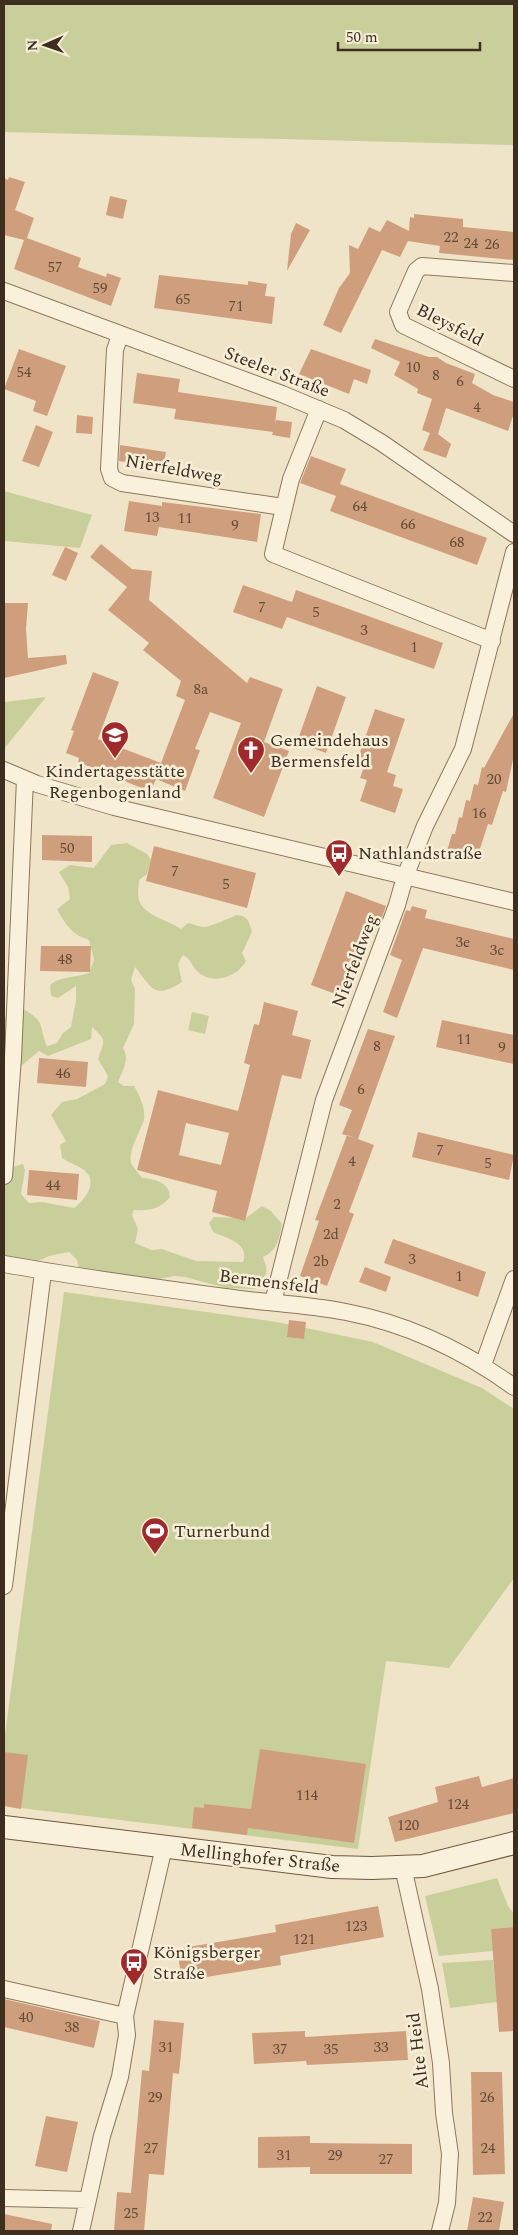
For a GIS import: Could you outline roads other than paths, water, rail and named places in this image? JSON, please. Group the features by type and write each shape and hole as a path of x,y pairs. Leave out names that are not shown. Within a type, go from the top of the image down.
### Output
{"main road":[{"name":"Mellinghofer Straße","path":"4,1827 332,1867 403,1867 442,1862 514,1843"}],"street":[{"name":"Bleysfeld","path":"514,273 422,266 416,271 398,312 403,325 514,379"},
{"name":"Steeler Straße","path":"4,291 344,420 382,443 514,534"},
{"name":"Nierfeldweg","path":"120,335 115,350 109,469 112,478 122,483 283,507"},
{"path":"319,409 298,458 283,507 273,554 492,640"},
{"name":"Nierfeldweg","path":"273,1302 324,1100 425,826 463,749 514,552"},
{"path":"4,770 25,779 114,807 514,902"},
{"path":"4,1176 13,1058 25,779"},
{"name":"Bermensfeld","path":"4,1264 43,1272 344,1312 386,1322 431,1338 483,1365 514,1386"},
{"path":"4,1586 7,1536 43,1272"},
{"path":"483,1365 514,1279"},
{"path":"81,2231 102,2136 120,2077 127,2035 126,2016 164,1847"},
{"name":"Alte Heid","path":"403,1867 430,1989 441,2063 444,2113 450,2154 447,2203 440,2231"},
{"path":"4,1989 126,2016"},
{"path":"4,2198 88,2200"}],"place":[{"name":"Kindertagesstätte Regenbogenland","path":"115,759"},
{"name":"Gemeindehaus Bermensfeld","path":"251,774"},
{"name":"Nathlandstraße","path":"339,877"},
{"name":"Turnerbund","path":"155,1555"},
{"name":"Königsberger Straße","path":"134,1986"}]}
